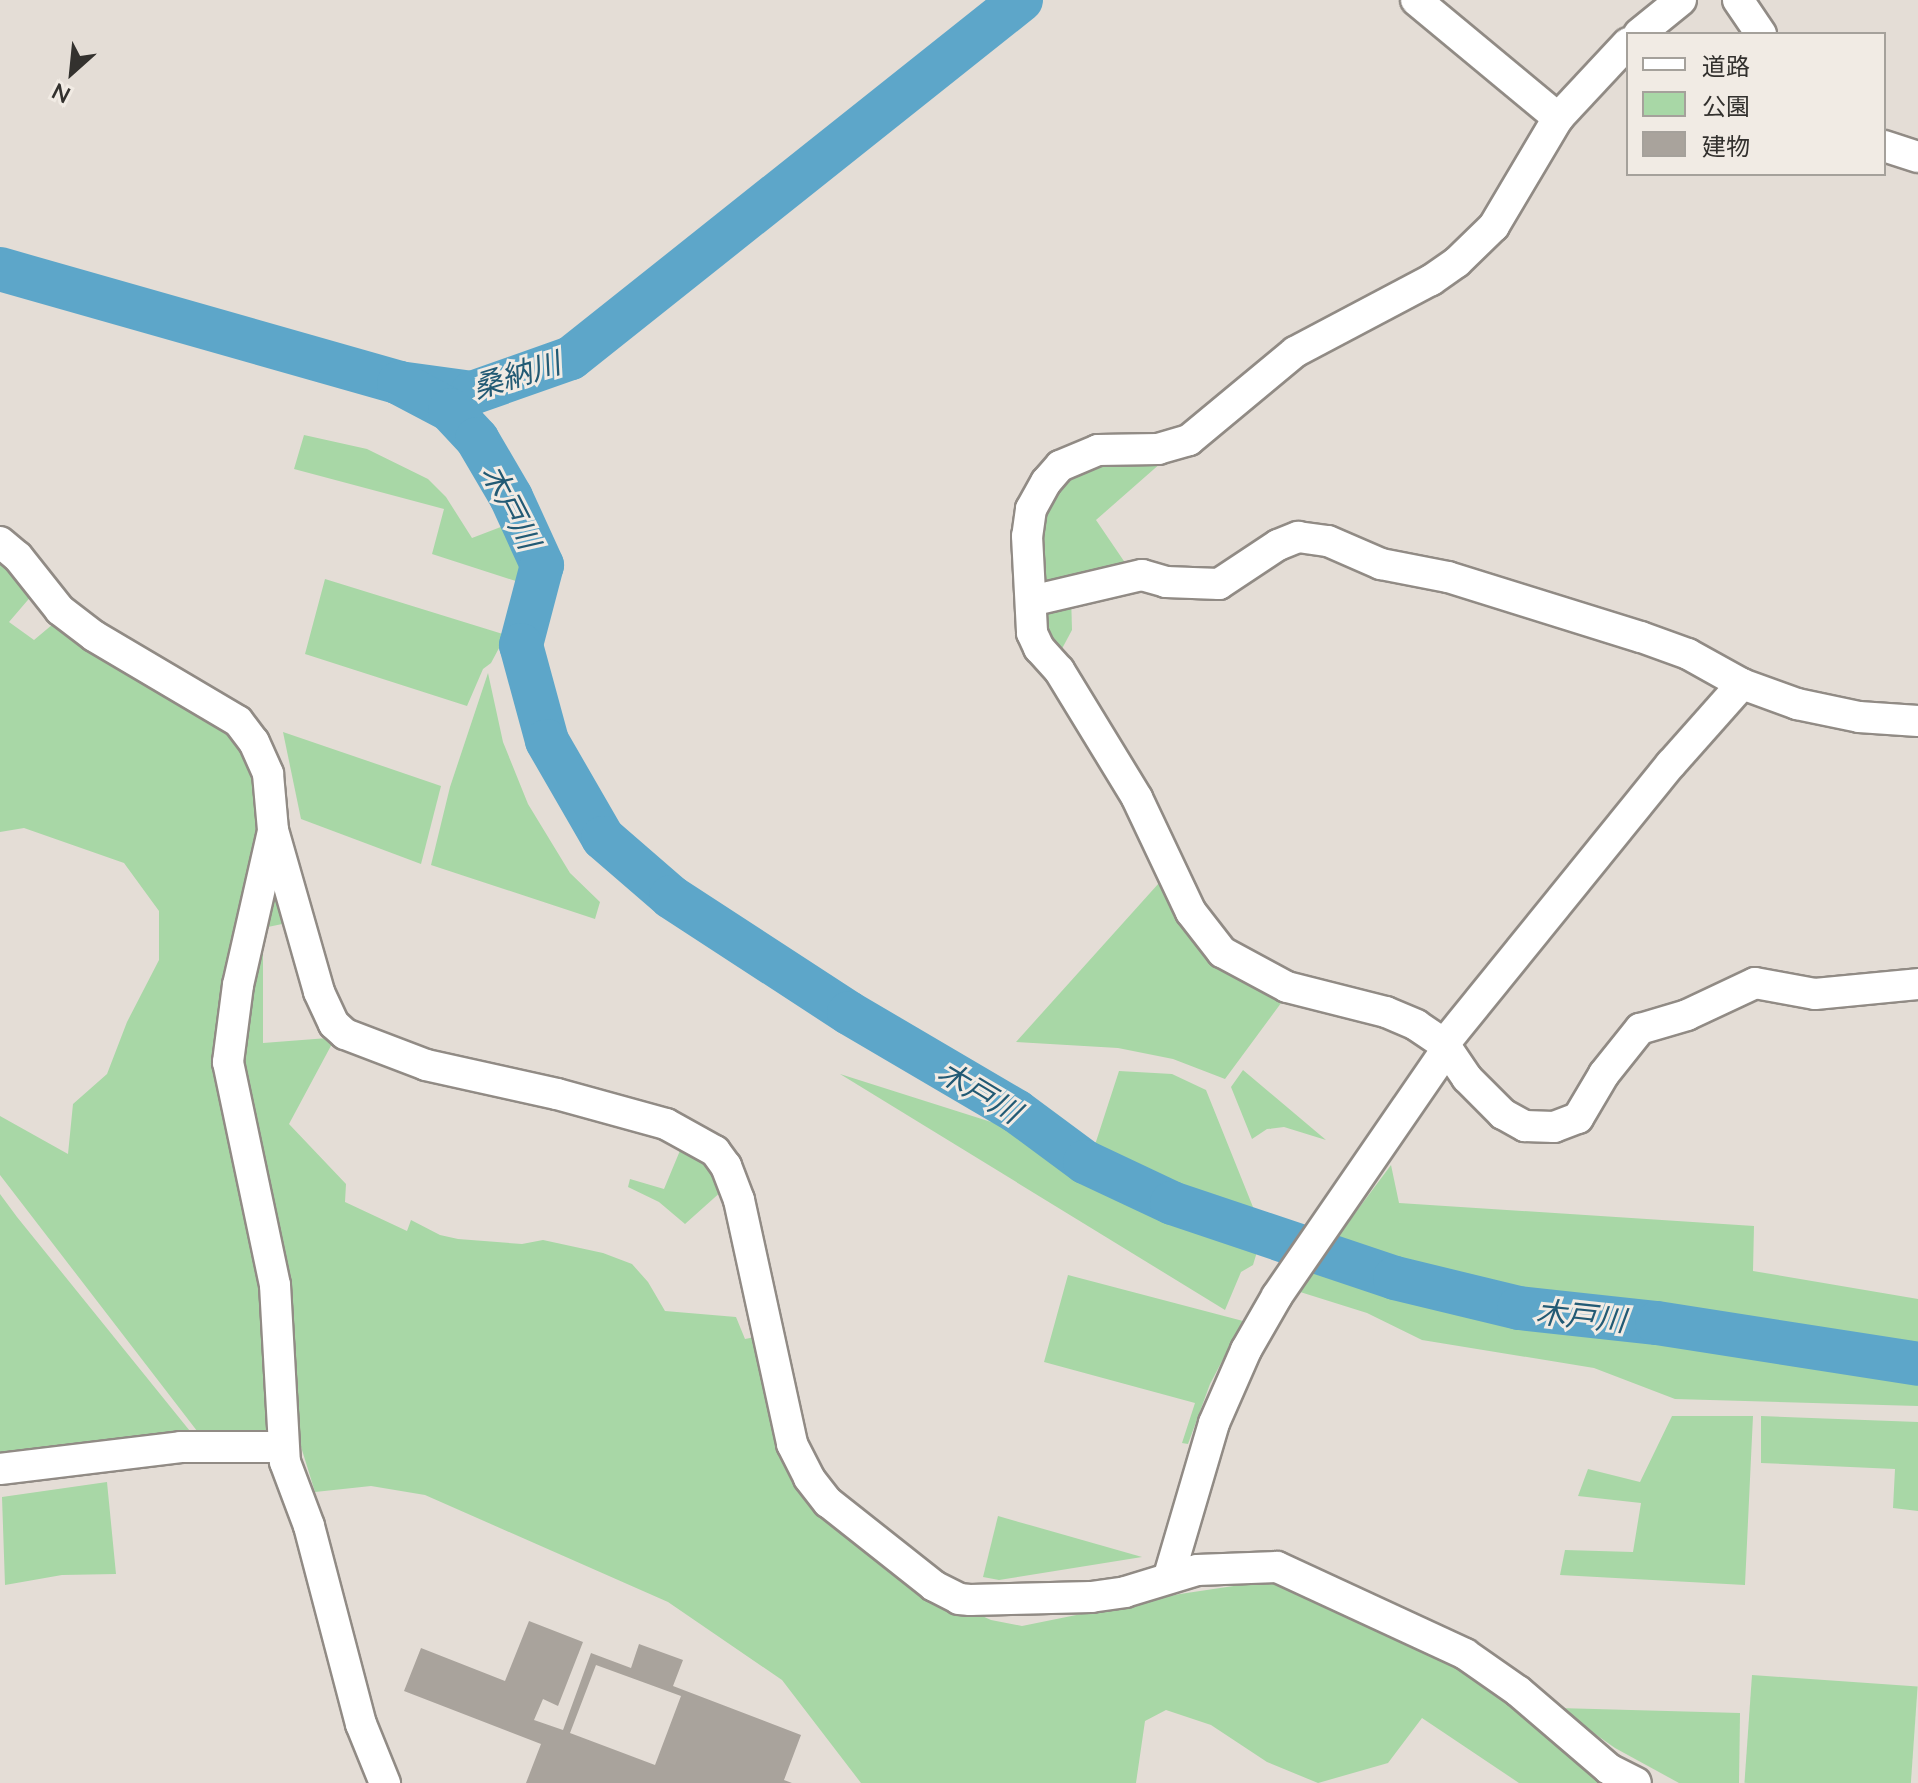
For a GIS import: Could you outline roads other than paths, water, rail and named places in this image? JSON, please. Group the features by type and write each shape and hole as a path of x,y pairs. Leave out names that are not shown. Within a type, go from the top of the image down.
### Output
{"street":[{"path":"1416,0 1558,118"},
{"path":"1641,32 1681,0"},
{"path":"1738,0 1760,32"},
{"path":"1626,45 1558,118 1494,226 1457,262 1431,280 1295,352 1189,440 1158,449 1098,450 1060,466 1046,482 1031,509 1026,554 1032,633 1039,648 1059,670 1137,798 1191,912 1215,945 1232,960 1287,987 1386,1012 1416,1025 1445,1047 1467,1078 1503,1114 1525,1126 1554,1127 1578,1118 1604,1074 1640,1029 1687,1015 1755,983 1815,994 1852,994 1918,984"},
{"path":"1886,147 1918,157"},
{"path":"1031,601 1142,575 1166,582 1219,584 1278,545 1298,537 1328,541 1381,564 1448,577 1612,627 1688,654 1742,684 1797,704 1859,717 1918,721"},
{"path":"0,542 18,557 60,610 238,721 254,742 268,774 273,830 319,992 334,1024 345,1034 426,1065 557,1094 666,1124 715,1151 726,1166 739,1200 792,1444 809,1478 828,1502 934,1586 959,1599 1091,1597 1125,1592 1169,1576 1228,1567 1277,1567 1465,1654 1518,1691 1609,1769 1636,1783"},
{"path":"1169,1576 1214,1423 1246,1350 1277,1296 1445,1047 1671,764 1742,684"},
{"path":"273,830 238,985 228,1062 275,1285 282,1447 309,1526 361,1724 385,1783"},
{"path":"0,1469 57,1465 181,1447 282,1447"}],"waterway":[{"name":"桑納川","path":"0,269 399,383 472,393 571,358 1021,0"},
{"name":"木戸川","path":"399,383 450,410 477,439 511,497 542,565 521,645 547,741 603,838 671,897 849,1013 1016,1111 1085,1162 1172,1203 1395,1278 1519,1308 1657,1323 1918,1364"}]}
